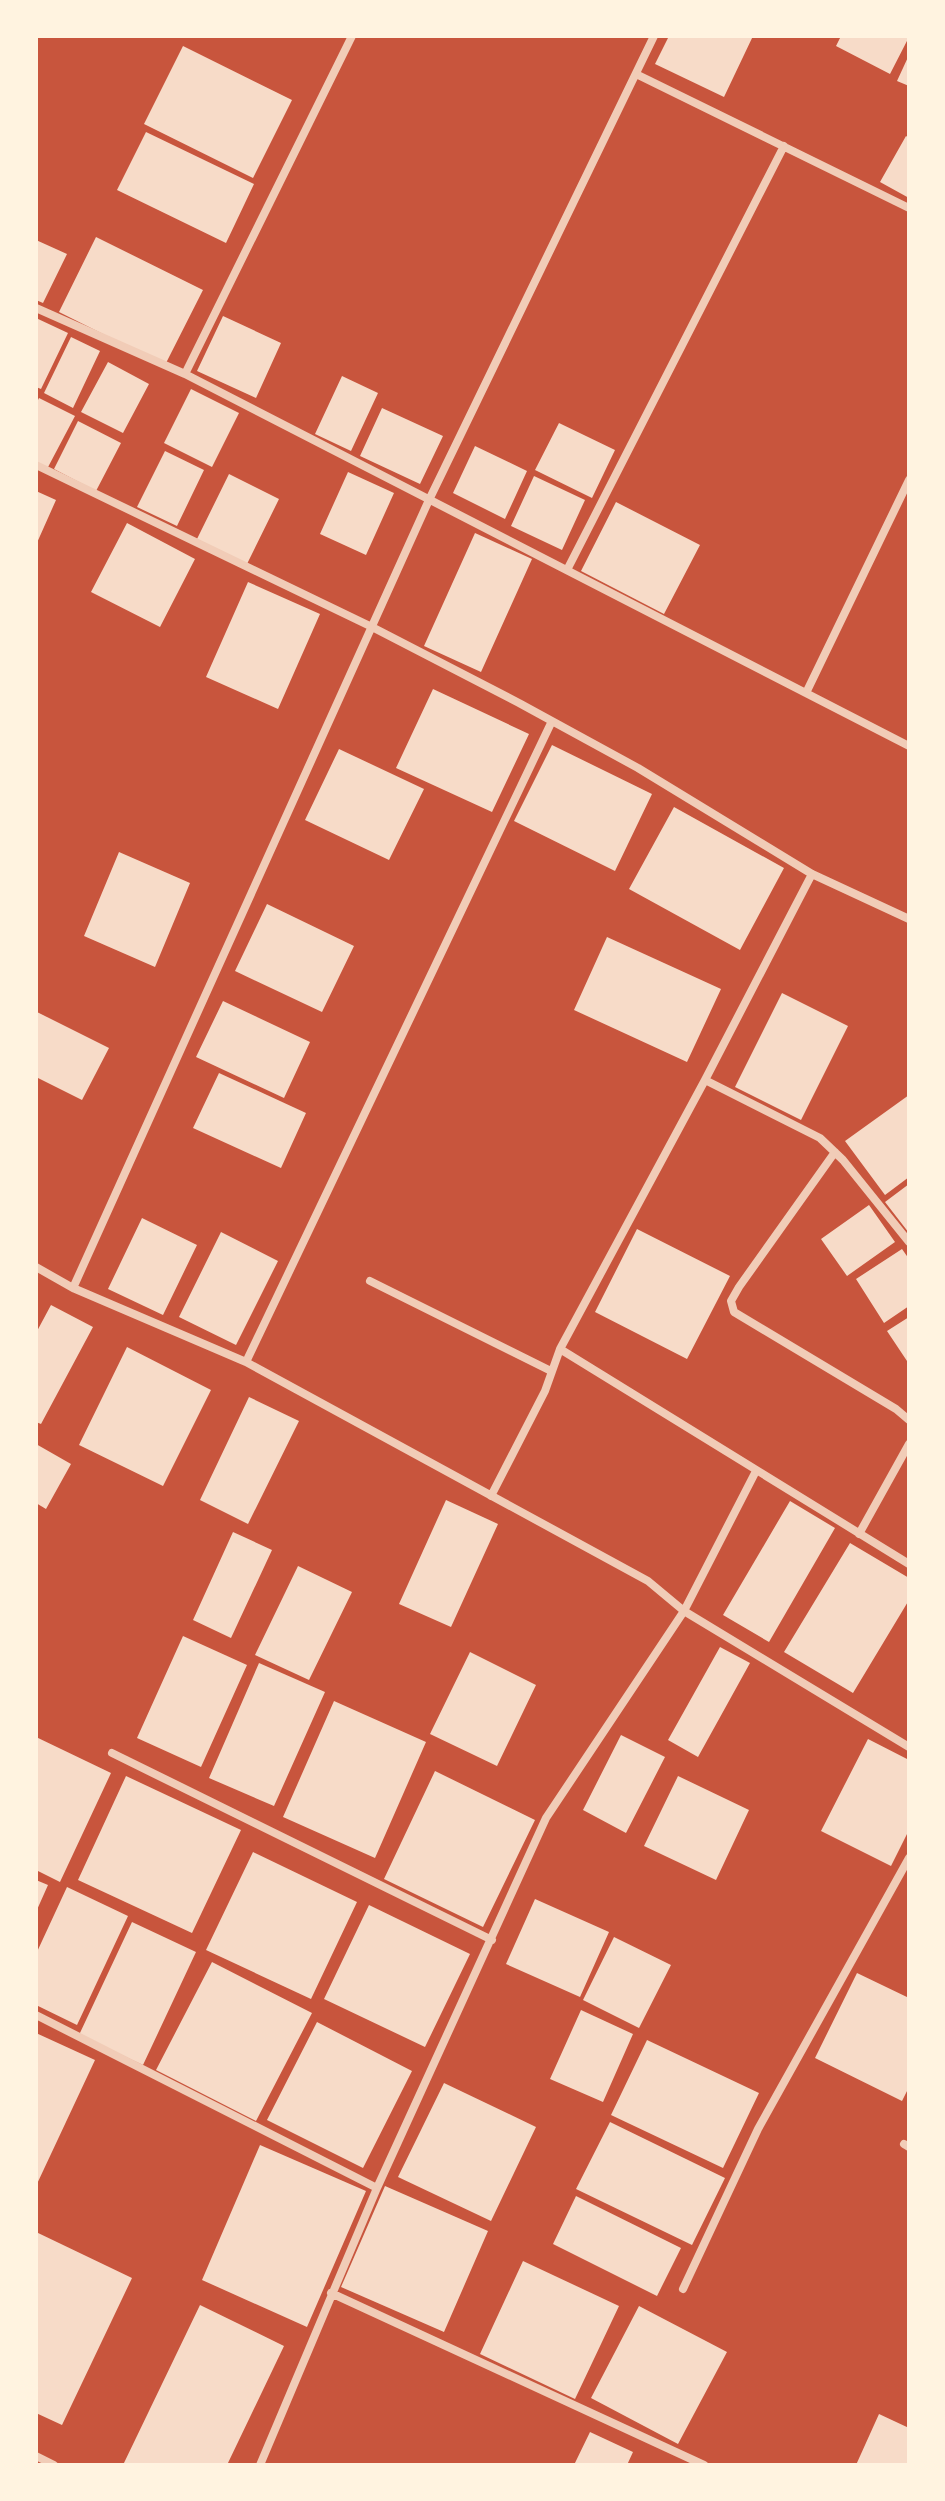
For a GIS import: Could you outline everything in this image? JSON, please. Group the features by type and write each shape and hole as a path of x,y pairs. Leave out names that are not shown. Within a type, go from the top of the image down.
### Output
{"street":[{"path":"185,374 352,36"},
{"path":"73,1288 429,500 654,36"},
{"path":"636,74 909,208"},
{"path":"567,570 784,146"},
{"path":"36,308 185,374 909,746"},
{"path":"36,465 372,627 638,768 812,874 909,919"},
{"path":"806,693 909,480"},
{"path":"246,1362 552,721"},
{"path":"491,1496 545,1391 560,1349 812,874"},
{"path":"705,1080 820,1138 909,1242"},
{"path":"835,1152 739,1287 731,1301 734,1312 896,1409 909,1420"},
{"path":"36,1267 73,1288 246,1362 648,1581 684,1611 909,1747"},
{"path":"370,1281 551,1371"},
{"path":"560,1349 909,1564"},
{"path":"859,1534 909,1444"},
{"path":"260,2465 377,2188 546,1818 684,1611 756,1471"},
{"path":"112,1753 492,1940"},
{"path":"683,2289 758,2129 909,1858"},
{"path":"36,2015 377,2188"},
{"path":"331,2293 704,2465"},
{"path":"36,2456 54,2465"}],"building":[{"path":"669,36 753,36 724,97 655,64"},
{"path":"841,36 909,37 890,74 836,46"},
{"path":"183,46 292,100 253,178 144,124"},
{"path":"909,55 909,86 897,81"},
{"path":"146,132 254,184 226,243 117,190"},
{"path":"906,136 909,138 909,198 880,182"},
{"path":"96,237 203,290 165,365 59,312"},
{"path":"36,240 67,254 43,303 36,300"},
{"path":"223,316 281,343 256,398 197,371"},
{"path":"36,318 68,333 41,389 36,387"},
{"path":"71,337 100,351 73,408 44,393"},
{"path":"108,362 149,384 123,433 81,412"},
{"path":"342,376 378,393 351,451 315,434"},
{"path":"191,389 239,413 212,467 164,443"},
{"path":"39,398 75,416 47,469 36,463 36,404"},
{"path":"382,408 443,436 420,484 360,456"},
{"path":"78,421 121,443 96,491 54,469"},
{"path":"559,423 615,450 592,498 535,470"},
{"path":"475,446 527,471 505,519 453,493"},
{"path":"165,451 204,470 177,526 137,507"},
{"path":"348,472 394,493 366,555 320,534"},
{"path":"229,474 279,499 247,564 197,539"},
{"path":"534,476 585,500 562,550 511,526"},
{"path":"36,491 56,500 36,545"},
{"path":"616,502 700,545 664,614 581,571"},
{"path":"127,523 195,559 160,627 91,592"},
{"path":"475,533 532,559 481,672 424,646"},
{"path":"248,582 320,614 278,709 206,677"},
{"path":"433,689 529,734 492,812 396,768"},
{"path":"552,745 652,794 615,871 514,821"},
{"path":"339,749 424,789 389,860 305,820"},
{"path":"674,807 784,868 740,950 629,889"},
{"path":"119,852 190,883 155,967 84,936"},
{"path":"267,904 354,946 322,1012 235,971"},
{"path":"607,937 721,989 687,1062 574,1010"},
{"path":"782,993 848,1026 801,1120 735,1087"},
{"path":"223,1001 310,1042 284,1098 196,1057"},
{"path":"37,1012 109,1048 82,1100 36,1077"},
{"path":"219,1073 306,1113 281,1168 193,1128"},
{"path":"909,1095 909,1177 885,1195 845,1141"},
{"path":"909,1184 909,1233 885,1202"},
{"path":"869,1205 895,1242 847,1276 821,1239"},
{"path":"142,1218 197,1245 163,1315 108,1289"},
{"path":"637,1229 730,1276 687,1359 595,1312"},
{"path":"221,1232 278,1261 236,1345 179,1317"},
{"path":"902,1249 909,1259 909,1306 884,1323 856,1279"},
{"path":"51,1305 93,1327 41,1424 36,1422 36,1333"},
{"path":"909,1317 909,1364 887,1331"},
{"path":"127,1347 211,1390 163,1486 79,1445"},
{"path":"249,1397 299,1421 248,1524 200,1500"},
{"path":"36,1444 71,1464 46,1509 36,1503"},
{"path":"446,1500 498,1524 451,1627 399,1604"},
{"path":"790,1501 835,1528 769,1642 723,1615"},
{"path":"233,1532 272,1550 231,1638 193,1620"},
{"path":"850,1543 909,1578 909,1600 853,1693 784,1652"},
{"path":"298,1566 352,1592 309,1680 255,1655"},
{"path":"183,1636 247,1665 201,1767 137,1738"},
{"path":"720,1647 750,1663 698,1757 668,1740"},
{"path":"470,1652 536,1685 497,1766 430,1734"},
{"path":"259,1663 325,1692 274,1806 209,1778"},
{"path":"334,1701 426,1742 375,1858 283,1817"},
{"path":"621,1735 665,1757 626,1833 583,1810"},
{"path":"36,1737 111,1773 60,1882 36,1870"},
{"path":"868,1739 909,1760 909,1830 891,1866 821,1831"},
{"path":"435,1771 535,1820 483,1927 384,1879"},
{"path":"126,1776 241,1830 192,1933 78,1880"},
{"path":"678,1776 749,1810 716,1880 644,1846"},
{"path":"253,1852 357,1902 311,1999 206,1950"},
{"path":"36,1880 48,1885 36,1912"},
{"path":"67,1887 128,1916 77,2025 36,2005 36,1954"},
{"path":"535,1899 609,1932 580,1997 506,1964"},
{"path":"369,1905 470,1954 425,2047 324,1999"},
{"path":"132,1922 196,1952 143,2065 79,2035"},
{"path":"614,1937 671,1965 639,2028 583,2000"},
{"path":"212,1962 312,2013 256,2121 156,2070"},
{"path":"857,1973 909,1998 909,2087 902,2101 815,2058"},
{"path":"581,2010 633,2034 603,2102 550,2079"},
{"path":"317,2022 412,2071 363,2168 267,2120"},
{"path":"36,2033 95,2060 36,2186"},
{"path":"647,2040 759,2093 723,2168 611,2115"},
{"path":"444,2083 536,2127 491,2221 398,2177"},
{"path":"610,2122 725,2178 692,2245 576,2189"},
{"path":"260,2145 366,2191 307,2327 202,2280"},
{"path":"385,2186 488,2231 444,2332 341,2287"},
{"path":"576,2196 681,2248 657,2296 553,2244"},
{"path":"36,2232 132,2278 62,2425 36,2413"},
{"path":"523,2261 619,2306 575,2399 480,2354"},
{"path":"200,2305 284,2346 227,2465 123,2465"},
{"path":"639,2306 727,2352 678,2444 591,2398"},
{"path":"879,2414 909,2428 909,2465 856,2465"},
{"path":"590,2432 633,2452 627,2465 574,2465"}]}
